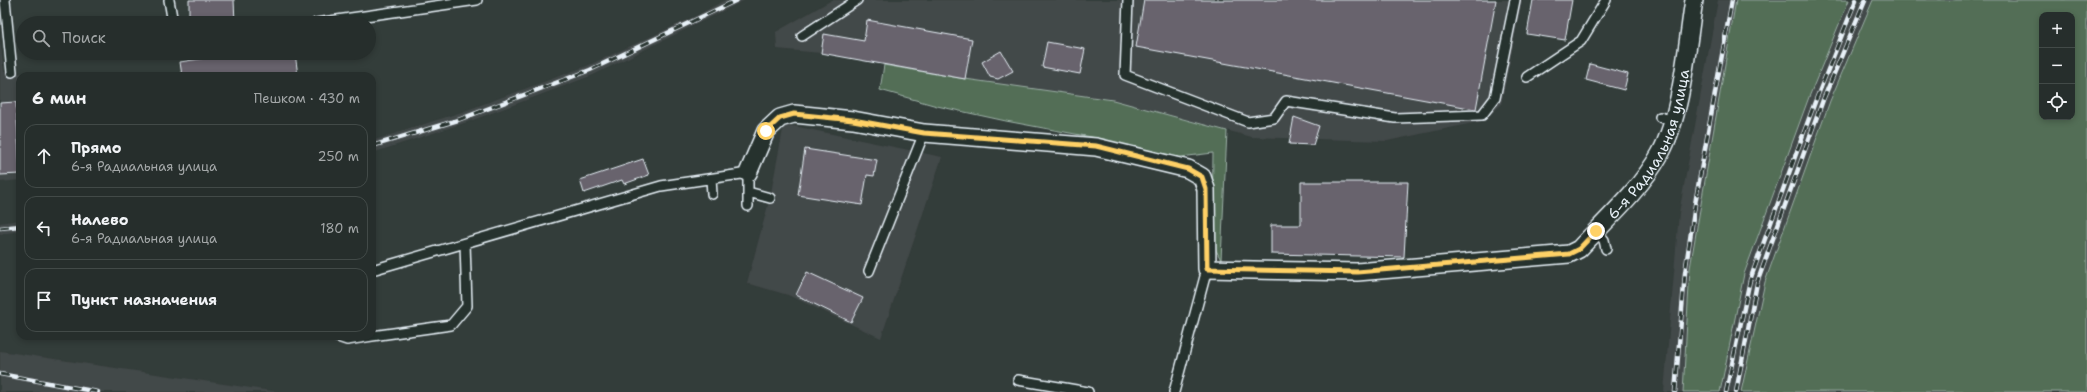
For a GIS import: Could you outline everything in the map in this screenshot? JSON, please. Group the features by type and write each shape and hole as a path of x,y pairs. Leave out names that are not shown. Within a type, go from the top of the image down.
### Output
{"street":[{"name":"6-я Радиальная улица","path":"1207,269 1357,272 1569,254 1579,249 1637,187 1660,154 1694,0"},
{"path":"748,173 766,131 780,118 794,114 853,120 924,133 1096,146 1188,169 1202,177 1206,189 1207,269"}],"lane":[{"path":"5,0 12,72"},
{"path":"169,0 171,16"},
{"path":"365,16 477,0"},
{"path":"802,36 857,0"},
{"path":"1128,0 1125,75 1248,122 1274,118 1286,101 1395,118 1482,115 1495,98 1515,0"},
{"path":"1527,77 1581,41 1606,0"},
{"path":"869,271 924,133"},
{"path":"376,269 661,186 748,173 748,206"},
{"path":"711,178 712,194"},
{"path":"748,192 770,198"},
{"path":"1596,231 1604,240 1606,250"},
{"path":"376,335 451,324 467,306 465,243"},
{"path":"1174,392 1207,269"},
{"path":"1018,380 1088,392"}],"shaded area":[{"path":"725,0 745,0 593,75 470,121 376,152 376,140 462,112 587,66 696,16"},
{"path":"832,0 1522,0 1501,105 1485,119 1478,122 1387,141 1252,137 1113,100 965,79 821,53 777,49 776,32"},
{"path":"1718,0 1736,0 1690,268 1683,392 1664,392 1679,213"},
{"path":"1849,0 1873,0 1830,101 1765,282 1741,392 1720,392 1744,274 1809,97"},
{"path":"0,41 4,72 16,73 16,180 0,182"},
{"path":"784,124 942,157 881,338 788,295 747,283 770,198"},
{"path":"16,221 16,232 0,234 0,223"},
{"path":"0,351 278,392 0,392"}],"green space":[{"path":"1736,0 1849,0 1809,97 1744,274 1720,392 1683,392 1690,268"},
{"path":"1873,0 2087,0 2087,392 1741,392 1765,282 1830,101"},
{"path":"884,65 965,79 1113,100 1227,131 1221,260 1212,242 1213,153 1172,158 1102,139 937,106 880,90"}],"building":[{"path":"189,0 234,0 235,16 189,16"},
{"path":"1144,0 1496,0 1475,109 1136,47"},
{"path":"1533,0 1572,0 1565,40 1527,34"},
{"path":"867,20 972,39 965,79 821,53 824,34 864,41"},
{"path":"1047,42 1085,49 1080,74 1042,67"},
{"path":"1001,51 1013,71 998,79 990,77 982,62"},
{"path":"193,60 296,60 297,72 181,72 180,62"},
{"path":"1590,64 1628,74 1624,90 1586,80"},
{"path":"16,102 16,174 0,175 0,103"},
{"path":"1294,117 1319,126 1313,145 1289,144"},
{"path":"805,149 877,160 874,176 867,175 862,205 798,195"},
{"path":"643,159 649,175 624,184 622,180 584,193 580,180"},
{"path":"1301,182 1408,182 1404,257 1271,254 1271,225 1301,225"},
{"path":"807,272 863,298 851,322 796,295"}],"railway":[{"path":"376,145 458,120 590,70 737,0"},
{"path":"1675,392 1685,273 1696,198 1732,0"},
{"path":"1726,392 1750,280 1815,102 1856,0"},
{"path":"1736,392 1757,283 1823,100 1865,0"},
{"path":"0,228 16,226"},
{"path":"0,374 98,392"}],"route":[{"path":"766,131 780,118 794,114 853,120 924,133 1096,146 1188,169 1202,177 1206,189 1207,269 1357,272 1569,254 1579,249 1596,231"}]}
